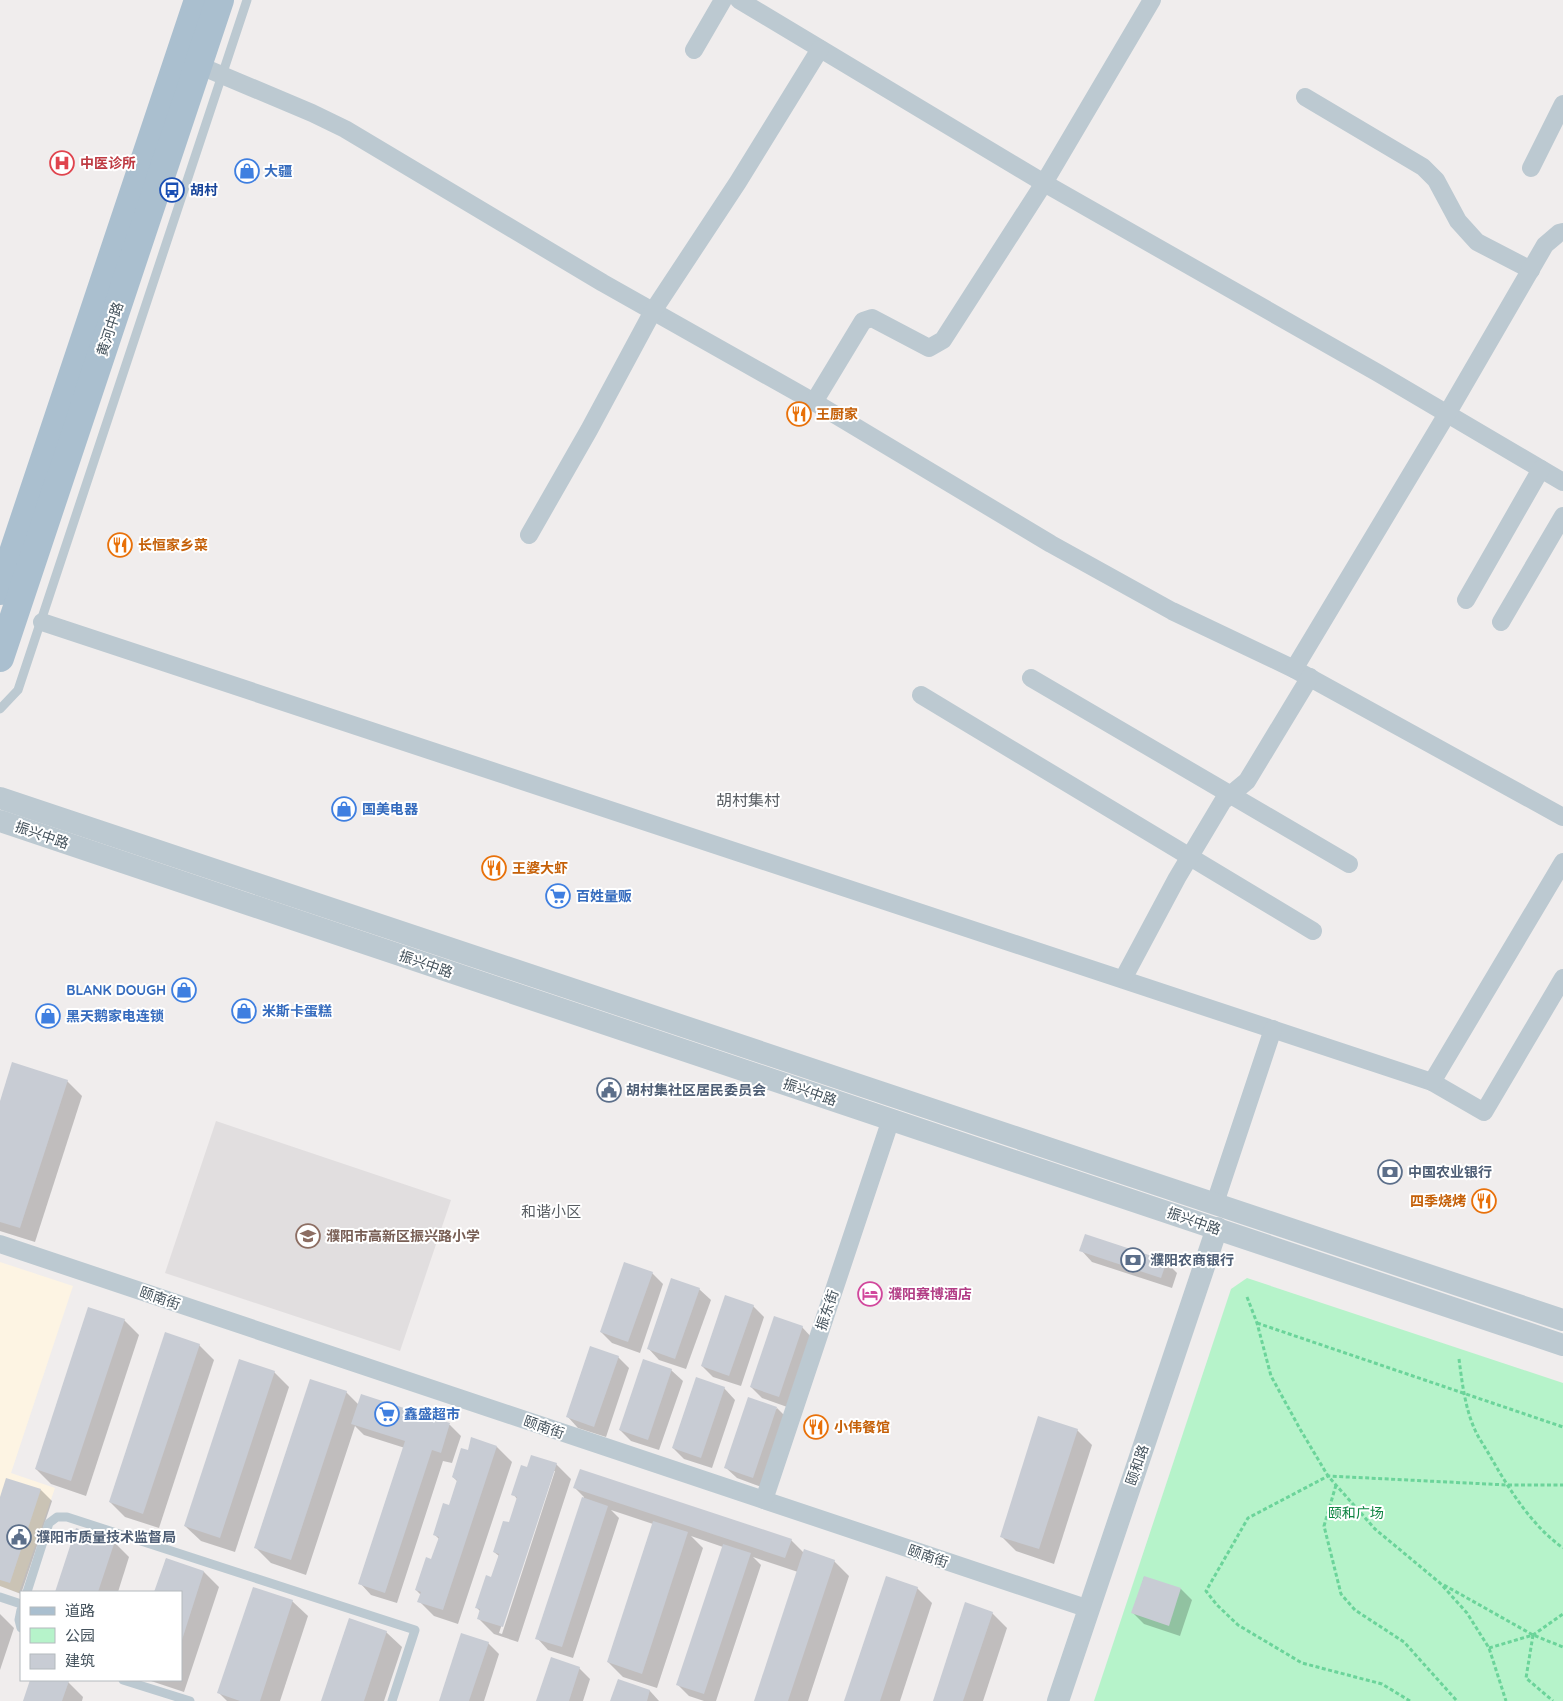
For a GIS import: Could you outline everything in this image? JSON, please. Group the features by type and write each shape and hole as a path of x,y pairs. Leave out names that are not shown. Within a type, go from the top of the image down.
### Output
{"main road":[{"name":"黄河中路","path":"0,591 198,0"},
{"name":"黄河中路","path":"0,658 210,70 220,0"}],"street":[{"path":"694,50 723,0"},
{"path":"739,0 1044,183 1563,482"},
{"path":"814,402 863,321 872,318 928,348 943,340 1044,183 1152,0"},
{"path":"529,535 589,430 653,311 738,182 820,49"},
{"path":"210,70 345,129 603,283 814,402 1051,544 1172,611 1302,673 1563,817"},
{"path":"1305,97 1423,167 1436,180 1458,221 1477,242 1531,270"},
{"path":"1531,168 1563,104"},
{"path":"1123,979 1223,801 1247,781 1302,673 1447,414 1545,245 1559,233 1563,232"},
{"path":"1466,600 1541,469"},
{"path":"1501,622 1563,516"},
{"path":"42,622 1432,1082 1484,1112 1563,978"},
{"path":"1031,678 1349,864"},
{"path":"921,695 1313,931"},
{"name":"振兴中路","path":"0,798 1563,1320"},
{"name":"振兴中路","path":"0,821 1563,1345"},
{"path":"1432,1082 1563,862"},
{"path":"1215,1204 1273,1029"},
{"name":"振东街","path":"764,1500 891,1119"},
{"name":"颐和路","path":"1058,1701 1217,1228"},
{"name":"颐南街","path":"0,1244 1089,1609"}],"lane":[{"path":"0,709 18,690 42,622 210,70 247,0"},
{"path":"27,1591 49,1524 57,1516 67,1516 415,1630 392,1701"},
{"path":"0,1598 20,1604"},
{"path":"126,1681 190,1701"}],"path":[{"path":"1247,1297 1257,1323 1271,1376 1328,1476 1375,1529 1440,1583 1467,1613 1489,1648 1506,1701"},
{"path":"1257,1323 1563,1427"},
{"path":"1459,1359 1474,1429 1507,1485 1531,1517 1563,1548"},
{"path":"1410,1701 1382,1684 1302,1663 1238,1625 1217,1605 1206,1591 1248,1518 1328,1476 1507,1485 1563,1485"},
{"path":"1336,1485 1324,1526 1341,1594 1355,1610 1404,1642 1457,1701"},
{"path":"1440,1583 1533,1635 1563,1647"},
{"path":"1489,1648 1533,1635 1563,1614 1563,1607"},
{"path":"1533,1635 1526,1678 1553,1701"}],"shaded area":[{"name":"濮阳市高新区振兴路小学","path":"216,1121 451,1200 400,1351 165,1273"},
{"path":"0,1262 73,1286 11,1473 55,1488 19,1593 0,1586"}],"green space":[{"name":"颐和广场","path":"1247,1278 1563,1383 1563,1701 1094,1701 1231,1289"}],"building":[{"path":"12,1062 68,1080 20,1228 0,1222 0,1101"},
{"path":"1085,1234 1167,1261 1161,1278 1079,1251"},
{"path":"624,1262 653,1272 628,1342 600,1332"},
{"path":"671,1278 700,1288 675,1359 647,1349"},
{"path":"725,1295 754,1305 729,1376 701,1366"},
{"path":"88,1307 125,1319 71,1481 35,1469"},
{"path":"774,1316 803,1326 779,1397 750,1387"},
{"path":"165,1332 200,1344 143,1514 109,1502"},
{"path":"590,1346 619,1356 594,1427 566,1417"},
{"path":"239,1359 275,1371 220,1538 184,1526"},
{"path":"643,1359 672,1369 648,1440 619,1430"},
{"path":"696,1377 725,1387 701,1458 672,1448"},
{"path":"310,1379 347,1391 291,1560 254,1548"},
{"path":"361,1394 450,1423 441,1453 432,1450 385,1593 358,1584 405,1441 351,1424"},
{"path":"748,1397 777,1407 753,1478 724,1468"},
{"path":"1038,1416 1078,1429 1039,1549 1000,1537"},
{"path":"471,1437 497,1446 443,1610 417,1602 421,1592 415,1590 426,1557 431,1559 439,1537 433,1535 443,1503 449,1505 457,1480 452,1477 461,1448 468,1450"},
{"path":"531,1455 557,1463 503,1627 477,1619 480,1609 475,1608 486,1575 491,1577 499,1554 493,1552 503,1521 509,1522 517,1497 511,1495 521,1465 527,1467"},
{"path":"580,1469 792,1539 785,1558 573,1488"},
{"path":"6,1478 41,1489 10,1583 0,1580 0,1497"},
{"path":"582,1497 608,1506 562,1647 535,1639"},
{"path":"653,1521 688,1532 642,1674 607,1662"},
{"path":"76,1528 115,1541 98,1591 55,1591"},
{"path":"723,1544 751,1553 704,1694 676,1685"},
{"path":"804,1549 835,1560 788,1701 754,1701"},
{"path":"166,1558 204,1571 182,1640 182,1591 154,1591"},
{"path":"886,1576 918,1587 880,1701 844,1701"},
{"path":"1144,1576 1181,1588 1169,1626 1131,1613"},
{"path":"253,1587 293,1600 260,1701 240,1701 217,1693"},
{"path":"965,1602 993,1612 963,1701 933,1701"},
{"path":"349,1618 387,1631 364,1701 321,1701"},
{"path":"461,1633 489,1642 469,1701 439,1701"},
{"path":"551,1657 580,1667 569,1701 536,1701"},
{"path":"618,1679 650,1690 647,1701 610,1701"},
{"path":"30,1681 69,1681 62,1701 23,1701"}],"place":[{"name":"中医诊所","path":"62,163"},
{"name":"大疆","path":"247,171"},
{"name":"胡村","path":"172,190"},
{"name":"王厨家","path":"799,414"},
{"name":"长恒家乡菜","path":"120,545"},
{"name":"国美电器","path":"344,809"},
{"name":"王婆大虾","path":"494,868"},
{"name":"百姓量贩","path":"558,896"},
{"name":"BLANK DOUGH","path":"184,990"},
{"name":"米斯卡蛋糕","path":"244,1011"},
{"name":"黑天鹅家电连锁","path":"48,1016"},
{"name":"胡村集社区居民委员会","path":"609,1090"},
{"name":"中国农业银行","path":"1390,1172"},
{"name":"四季烧烤","path":"1484,1201"},
{"name":"濮阳市高新区振兴路小学","path":"308,1236"},
{"name":"濮阳农商银行","path":"1133,1260"},
{"name":"濮阳赛博酒店","path":"870,1294"},
{"name":"鑫盛超市","path":"387,1414"},
{"name":"小伟餐馆","path":"816,1427"},
{"name":"濮阳市质量技术监督局","path":"19,1537"}],"district":[{"name":"胡村集村","path":"748,800"},
{"name":"和谐小区","path":"551,1211"}]}
